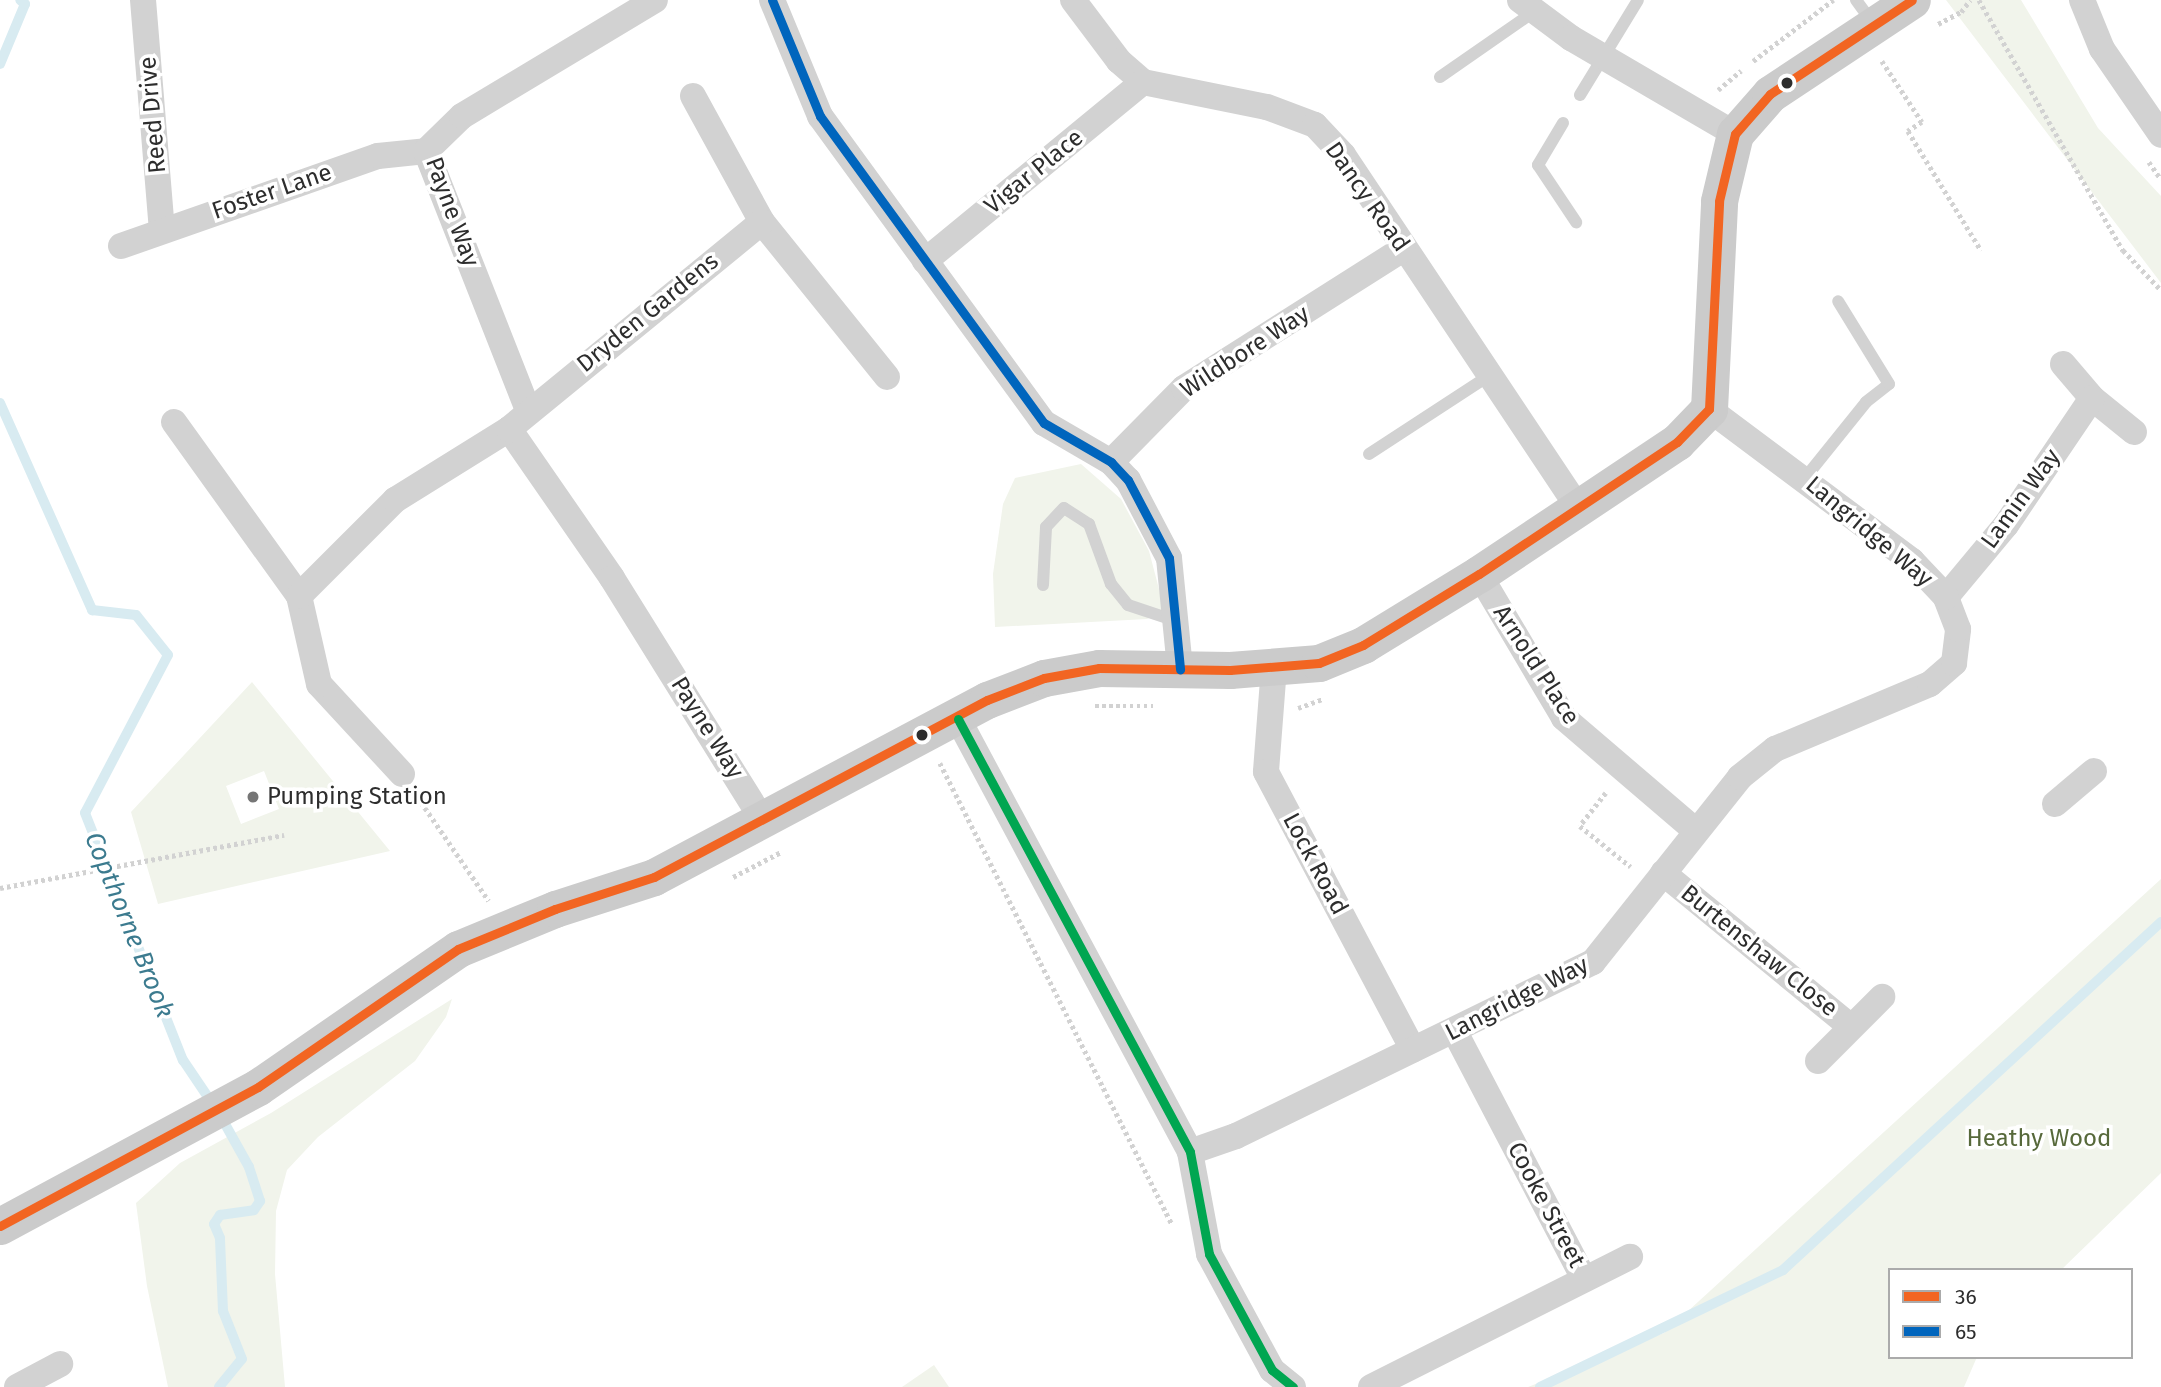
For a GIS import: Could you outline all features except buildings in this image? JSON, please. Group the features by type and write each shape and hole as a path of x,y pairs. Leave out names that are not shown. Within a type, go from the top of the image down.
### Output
{"street":[{"name":"Reed Drive","path":"143,0 162,230"},
{"path":"772,0 820,116 1044,423 1111,462 1128,481 1169,558 1178,622 1180,669"},
{"path":"1073,0 1119,61 1143,82"},
{"path":"2082,0 2102,49 2161,135"},
{"name":"Payne Way","path":"531,407 426,150 462,116 648,2"},
{"path":"1526,7 1603,57 1735,134"},
{"path":"0,1226 258,1087 458,949 555,909 654,877 762,819 964,731 987,700 1044,678 1099,667 1180,669 1320,663 1363,645 1479,574 1677,442 1709,409 1719,201 1735,134 1770,94 1869,26 1919,15"},
{"name":"Vigar Place","path":"925,261 1143,82"},
{"name":"Dancy Road","path":"1143,82 1266,107 1315,124 1343,155 1403,249 1578,507"},
{"path":"693,96 762,222 887,377"},
{"name":"Foster Lane","path":"121,246 378,156 426,150"},
{"name":"Dryden Gardens","path":"299,596 395,500 509,429 531,407 762,222"},
{"name":"Wildbore Way","path":"1111,462 1184,388 1403,249"},
{"path":"2063,364 2092,398 2134,432"},
{"name":"Lamin Way","path":"1945,597 2006,525 2092,398"},
{"name":"Langridge Way","path":"1190,1152 1236,1136 1593,962 1740,777 1775,749 1930,684 1954,663 1958,629 1945,597 1912,561 1805,478 1709,409"},
{"path":"174,422 299,596 319,684 402,774"},
{"name":"Payne Way","path":"509,429 612,578 762,819"},
{"name":"Arnold Place","path":"1479,574 1564,718 1623,772 1696,831"},
{"name":"Lock Road","path":"1274,667 1266,772 1413,1050"},
{"path":"964,731 1190,1152 1209,1254 1272,1370 1293,1387"},
{"path":"2055,804 2094,771"},
{"name":"Burtenshaw Close","path":"1663,873 1849,1025 1818,1061"},
{"path":"1849,1025 1881,997"},
{"name":"Cooke Street","path":"1371,1387 1584,1279 1455,1031"},
{"path":"1584,1279 1630,1257"},
{"path":"17,1387 60,1364"}],"lane":[{"path":"1580,95 1638,0"},
{"path":"1440,77 1526,7"},
{"path":"1563,124 1538,165 1576,222"},
{"path":"1805,478 1866,402 1889,384 1838,301"},
{"path":"1369,454 1490,375"},
{"path":"1043,585 1046,527 1063,508 1089,524 1111,584 1128,605 1178,622"}],"path":[{"path":"1704,116 1718,91 1785,33 1833,0"},
{"path":"1919,15 1961,12 1970,0"},
{"path":"1979,0 2123,250 2161,290"},
{"path":"1869,26 1922,122 1908,131 1981,250"},
{"path":"1271,707 1300,708 1336,694"},
{"path":"1091,706 1160,706"},
{"path":"928,768 939,762 964,731"},
{"path":"939,762 1174,1228"},
{"path":"1623,772 1580,826 1642,877 1633,886 1645,896"},
{"path":"402,774 495,911"},
{"path":"0,888 284,835"},
{"path":"723,881 793,845"}],"green space":[{"path":"1946,0 2021,0 2098,128 2161,196 2161,283"},
{"path":"1081,464 1121,499 1149,551 1165,612 1147,619 995,627 993,574 1003,504 1015,478"},
{"path":"252,682 390,851 158,904 131,812","holes":["264,771 279,809 241,824 226,786"]},
{"name":"Heathy Wood","path":"2161,879 2161,1173 2063,1268 1888,1268 1888,1359 1976,1359 1964,1387 1528,1387 1664,1333"},
{"path":"452,999 446,1017 415,1061 318,1137 287,1170 276,1211 275,1274 285,1387 168,1387 147,1286 136,1203 180,1163 271,1113"},
{"path":"934,1365 949,1387 902,1387"}],"waterway":[{"path":"0,64 25,4 20,0"},
{"name":"Copthorne Brook","path":"0,403 92,610 136,615 168,655 85,813 183,1060 212,1103"},
{"path":"1540,1387 1783,1270 2161,922"},
{"name":"Copthorne Brook","path":"219,1387 242,1359 223,1311 220,1238 214,1224 220,1215 254,1210 260,1201 249,1167 220,1115"}],"transit line":[{"name":"65","path":"772,0 820,116 1044,423 1111,462 1128,480 1169,558 1180,669"},
{"name":"36","path":"0,1226 258,1087 458,949 555,909 654,877 987,700 1044,678 1099,668 1230,670 1319,663 1363,645 1479,574 1677,442 1709,409 1719,201 1735,134 1770,94 1912,0"},
{"path":"958,719 1190,1152 1209,1254 1272,1370 1293,1387"}],"place":[{"name":"Pumping Station","path":"253,797"}]}
